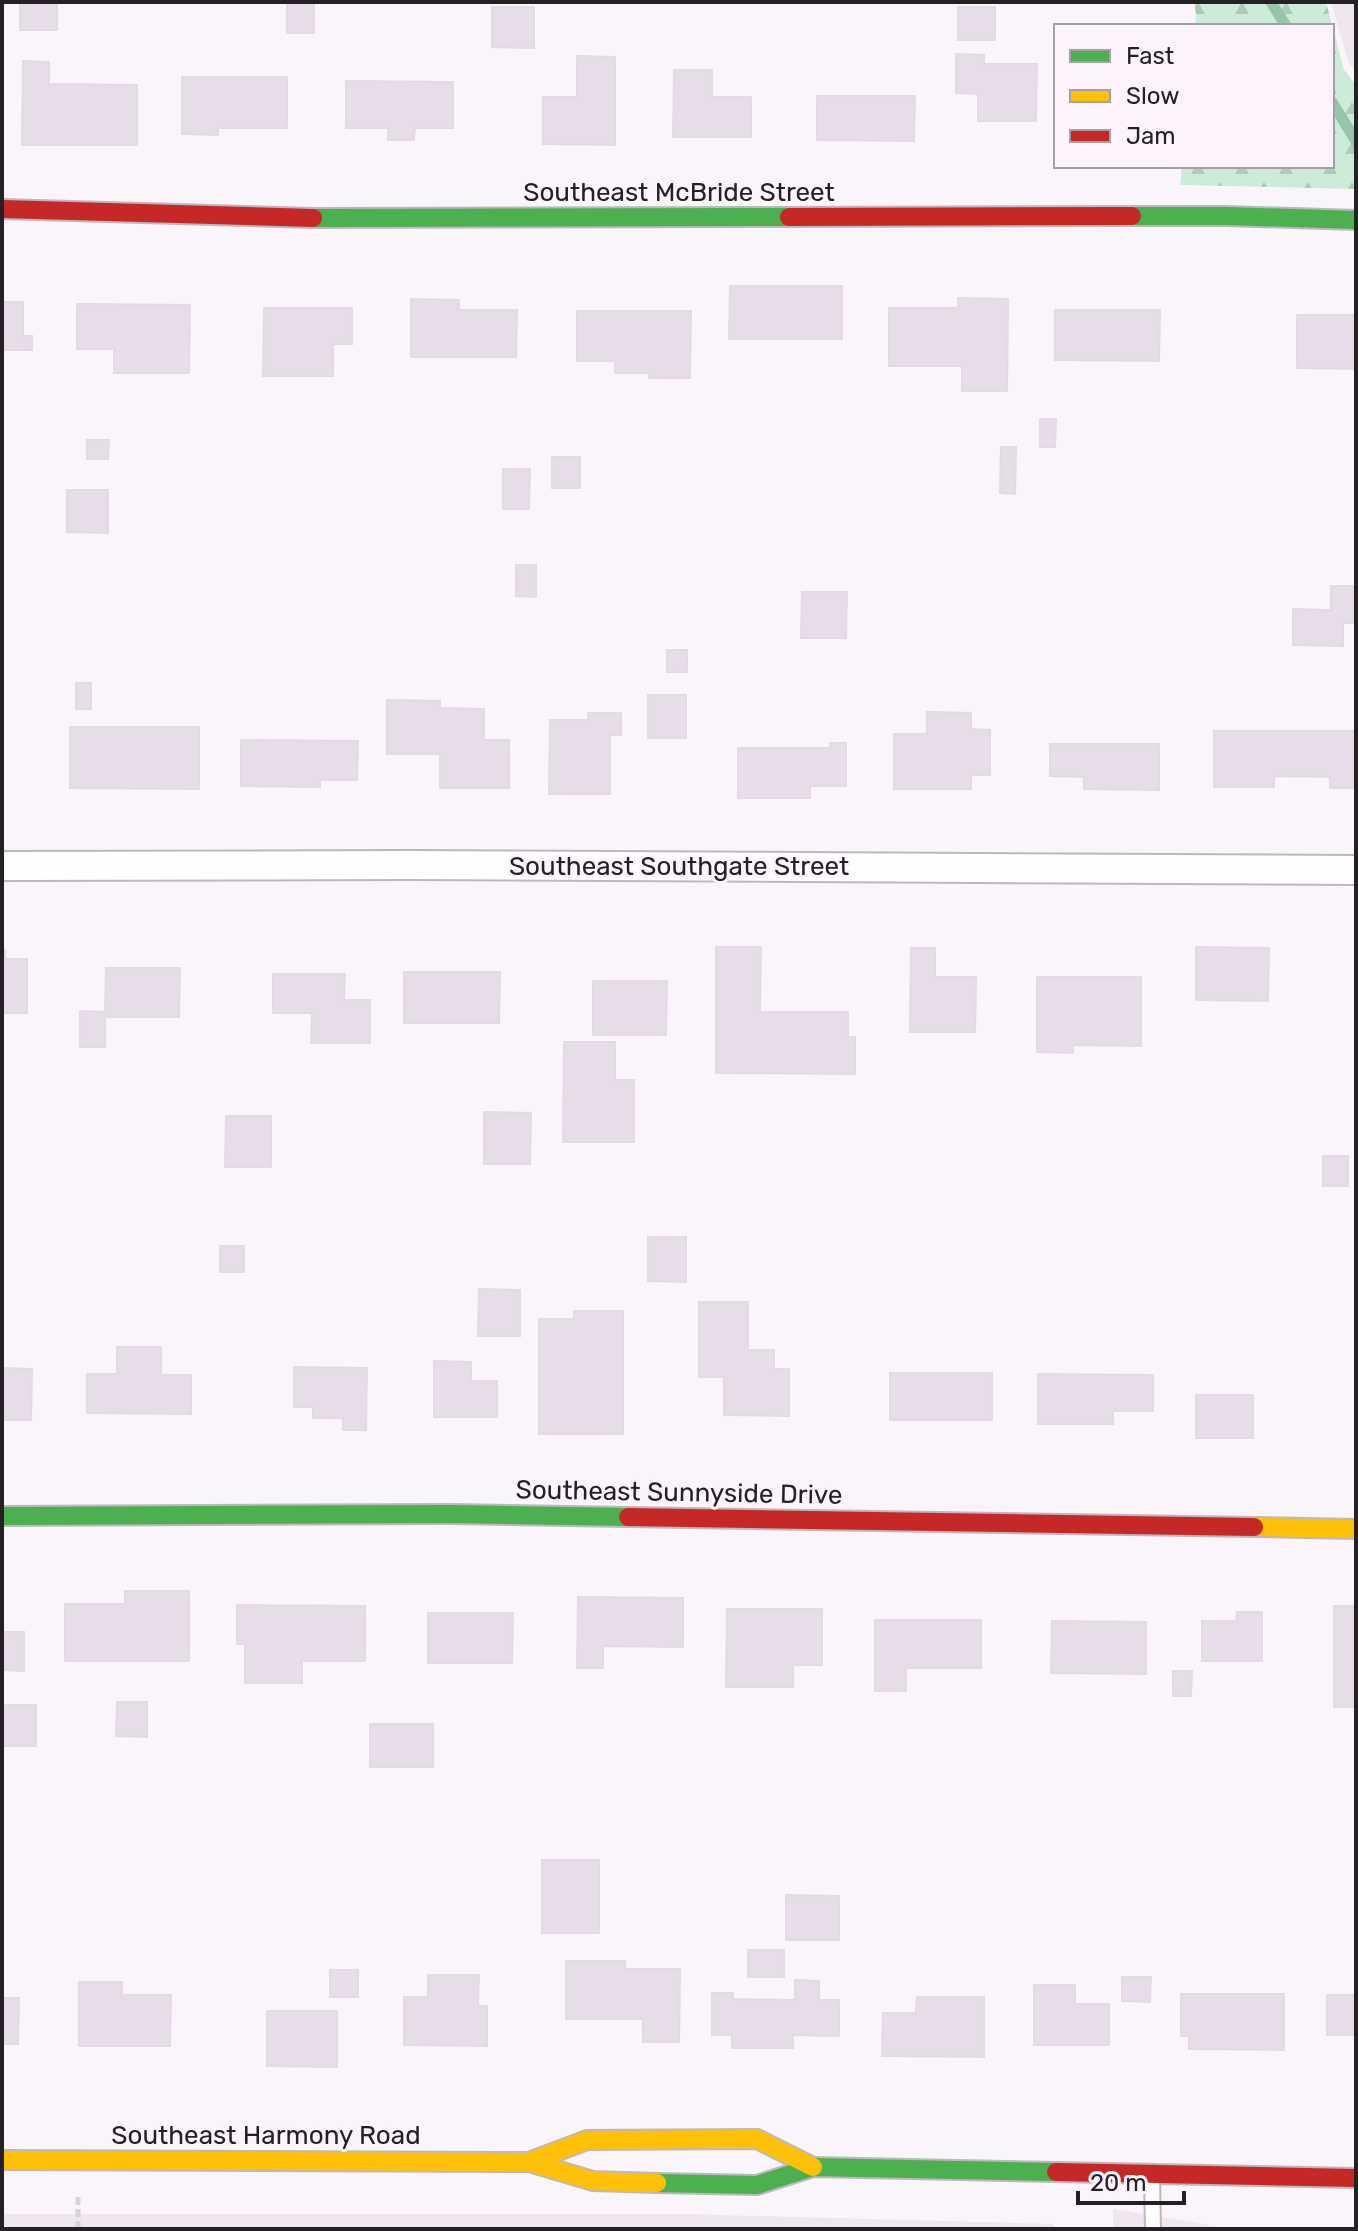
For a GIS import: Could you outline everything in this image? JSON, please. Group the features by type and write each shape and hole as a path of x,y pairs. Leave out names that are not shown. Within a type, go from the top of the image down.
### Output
{"street":[{"name":"Southeast McBride Street","path":"2,209 306,218 1226,216 1356,220"},
{"name":"Southeast Southgate Street","path":"2,866 1356,870"},
{"name":"Southeast Sunnyside Drive","path":"2,1516 449,1514 1356,1529"},
{"name":"Southeast Harmony Road","path":"529,2162 587,2140 757,2139 813,2167"},
{"name":"Southeast Harmony Road","path":"2,2160 529,2162 593,2181 723,2185 757,2185 813,2167 1356,2178"}],"lane":[{"path":"1152,2173 1153,2229"}],"shaded area":[{"path":"1331,2 1356,2 1356,73 1349,64"},
{"path":"1113,2209 1234,2229 1113,2229"},
{"path":"2,2214 686,2214 1053,2224 1053,2229 2,2229"}],"green space":[{"path":"1194,2 1326,2 1332,24 1195,24"},
{"path":"1334,32 1344,70 1356,85 1356,189 1180,185 1182,168 1334,168"}],"building":[{"path":"20,2 57,2 57,30 20,30"},
{"path":"287,2 314,2 314,33 287,33"},
{"path":"492,7 534,7 534,48 492,47"},
{"path":"958,7 995,7 995,40 958,40"},
{"path":"956,54 984,55 984,64 1037,64 1036,121 978,121 978,94 956,93"},
{"path":"577,56 615,57 615,145 543,144 543,97 577,97"},
{"path":"23,61 49,62 49,84 137,85 137,145 22,145"},
{"path":"674,70 712,70 712,97 751,97 751,137 673,137"},
{"path":"182,77 287,77 287,128 218,128 218,135 182,134"},
{"path":"346,81 453,82 453,128 415,128 414,140 388,140 388,128 346,128"},
{"path":"817,96 915,96 914,141 817,140"},
{"path":"730,286 842,286 842,339 729,339"},
{"path":"958,298 1008,299 1007,391 962,391 962,366 889,366 889,308 958,308"},
{"path":"411,299 459,300 459,310 517,310 516,357 411,357"},
{"path":"2,302 23,302 23,336 32,336 32,350 2,350"},
{"path":"77,304 190,305 189,373 114,373 114,349 77,349"},
{"path":"264,308 352,308 352,344 333,344 333,376 263,376"},
{"path":"1055,310 1160,310 1159,361 1055,360"},
{"path":"577,311 691,311 690,378 649,378 649,373 615,373 615,361 577,361"},
{"path":"1297,315 1356,315 1356,369 1297,368"},
{"path":"1040,419 1056,419 1055,447 1040,447"},
{"path":"87,440 109,440 108,459 87,459"},
{"path":"1001,447 1016,447 1015,494 1000,493"},
{"path":"552,457 580,457 580,488 552,488"},
{"path":"503,469 530,469 529,509 503,509"},
{"path":"67,490 108,490 108,533 67,532"},
{"path":"516,565 536,565 536,597 516,596"},
{"path":"1331,586 1356,586 1356,623 1343,623 1343,646 1293,645 1293,609 1331,610"},
{"path":"802,592 847,592 846,638 801,638"},
{"path":"667,650 687,650 687,672 667,672"},
{"path":"76,683 91,683 91,709 76,709"},
{"path":"648,695 686,695 686,738 648,738"},
{"path":"387,700 440,701 440,708 484,709 484,740 509,740 509,788 440,788 440,754 387,754"},
{"path":"927,712 971,713 971,729 990,730 990,775 971,775 971,789 894,789 894,734 927,734"},
{"path":"588,713 621,713 621,735 610,735 610,794 549,794 550,720 588,720"},
{"path":"70,727 199,727 199,789 70,788"},
{"path":"1214,731 1356,731 1356,788 1330,788 1330,777 1274,776 1274,787 1214,787"},
{"path":"241,740 358,741 357,780 320,780 320,787 241,786"},
{"path":"830,743 846,743 846,786 810,786 810,798 738,798 738,748 830,748"},
{"path":"1050,744 1159,744 1159,790 1084,789 1084,777 1050,776"},
{"path":"716,947 761,947 760,1012 848,1012 848,1037 855,1037 855,1074 716,1073"},
{"path":"1196,947 1269,948 1268,1001 1196,1000"},
{"path":"911,948 935,948 935,977 976,977 975,1032 910,1032"},
{"path":"2,950 5,950 5,959 27,959 27,1013 2,1013"},
{"path":"106,968 180,968 179,1017 105,1017 105,1047 80,1047 80,1011 105,1012"},
{"path":"404,972 500,972 499,1023 404,1023"},
{"path":"273,974 345,974 344,1000 370,1000 370,1043 311,1043 312,1013 273,1013"},
{"path":"1037,977 1141,977 1141,1046 1073,1045 1073,1053 1037,1052"},
{"path":"593,981 667,981 666,1035 593,1035"},
{"path":"564,1042 615,1042 615,1080 634,1080 634,1142 563,1142"},
{"path":"484,1112 531,1113 530,1164 484,1164"},
{"path":"226,1116 271,1116 271,1167 225,1167"},
{"path":"1323,1156 1348,1156 1348,1186 1323,1186"},
{"path":"648,1237 686,1237 686,1282 648,1281"},
{"path":"220,1246 244,1246 244,1272 220,1272"},
{"path":"479,1289 520,1290 520,1336 478,1336"},
{"path":"699,1302 748,1302 748,1350 774,1350 774,1369 789,1369 789,1416 724,1415 724,1377 699,1377"},
{"path":"574,1311 623,1311 623,1434 539,1434 539,1319 574,1319"},
{"path":"117,1347 161,1347 161,1375 191,1375 191,1414 87,1413 87,1374 117,1374"},
{"path":"434,1361 471,1362 471,1381 497,1381 497,1417 434,1417"},
{"path":"294,1367 367,1368 366,1430 343,1430 343,1418 313,1418 313,1407 294,1407"},
{"path":"2,1368 32,1369 31,1420 2,1420"},
{"path":"890,1373 992,1373 992,1420 890,1420"},
{"path":"1038,1374 1153,1375 1153,1411 1113,1411 1113,1424 1038,1424"},
{"path":"1196,1395 1253,1395 1253,1438 1196,1438"},
{"path":"125,1591 189,1591 189,1661 65,1661 65,1604 125,1604"},
{"path":"578,1597 683,1598 683,1647 603,1646 603,1668 577,1668"},
{"path":"237,1605 365,1606 365,1661 302,1661 302,1683 245,1683 245,1644 237,1644"},
{"path":"1334,1606 1356,1606 1356,1707 1334,1707"},
{"path":"727,1609 822,1609 822,1665 793,1665 793,1687 726,1687"},
{"path":"1237,1612 1262,1612 1262,1661 1202,1661 1202,1621 1236,1621"},
{"path":"428,1613 513,1613 512,1663 428,1663"},
{"path":"875,1620 981,1620 981,1668 906,1668 906,1691 875,1691"},
{"path":"1052,1621 1146,1622 1146,1674 1051,1673"},
{"path":"2,1632 24,1632 24,1671 2,1670"},
{"path":"1173,1671 1192,1671 1191,1696 1173,1696"},
{"path":"117,1702 147,1702 147,1737 116,1736"},
{"path":"2,1705 36,1705 36,1746 2,1746"},
{"path":"370,1724 433,1724 433,1767 370,1767"},
{"path":"542,1860 599,1860 599,1933 542,1933"},
{"path":"786,1895 839,1896 839,1940 786,1940"},
{"path":"748,1950 784,1950 784,1977 748,1977"},
{"path":"566,1961 625,1961 625,1969 680,1969 679,2042 643,2042 643,2019 566,2019"},
{"path":"330,1970 358,1970 358,1997 330,1997"},
{"path":"428,1975 479,1975 478,2006 487,2006 487,2046 404,2045 404,1997 428,1997"},
{"path":"1122,1977 1151,1977 1150,2002 1122,2001"},
{"path":"795,1980 819,1981 819,2000 839,2000 839,2036 793,2035 793,2048 732,2048 732,2035 712,2035 712,1993 733,1993 733,1999 795,2000"},
{"path":"79,1982 122,1982 122,1995 171,1995 170,2046 79,2046"},
{"path":"1034,1985 1075,1985 1075,2004 1109,2004 1109,2045 1034,2045"},
{"path":"1181,1994 1284,1994 1284,2050 1189,2049 1189,2036 1181,2036"},
{"path":"1327,1995 1356,1995 1356,2035 1327,2035"},
{"path":"917,1997 984,1997 984,2057 882,2056 883,2013 916,2013"},
{"path":"2,1998 19,1998 18,2044 2,2044"},
{"path":"267,2011 337,2011 337,2067 267,2066"}],"waterway":[{"path":"1271,2 1285,24"},
{"path":"1334,105 1356,141"}],"traffic: fast":[{"path":"1132,216 1356,220"},
{"path":"313,218 789,217"},
{"path":"2,1516 449,1514 628,1517"},
{"path":"657,2183 757,2185 813,2167 1056,2172"}],"traffic: slow":[{"path":"1254,1527 1356,1529"},
{"path":"529,2162 587,2140 757,2139 813,2167"},
{"path":"2,2160 529,2162 593,2181 657,2183"}],"traffic: jam":[{"path":"2,209 313,218"},
{"path":"789,217 1132,216"},
{"path":"628,1517 1254,1527"},
{"path":"1056,2172 1356,2178"}]}
